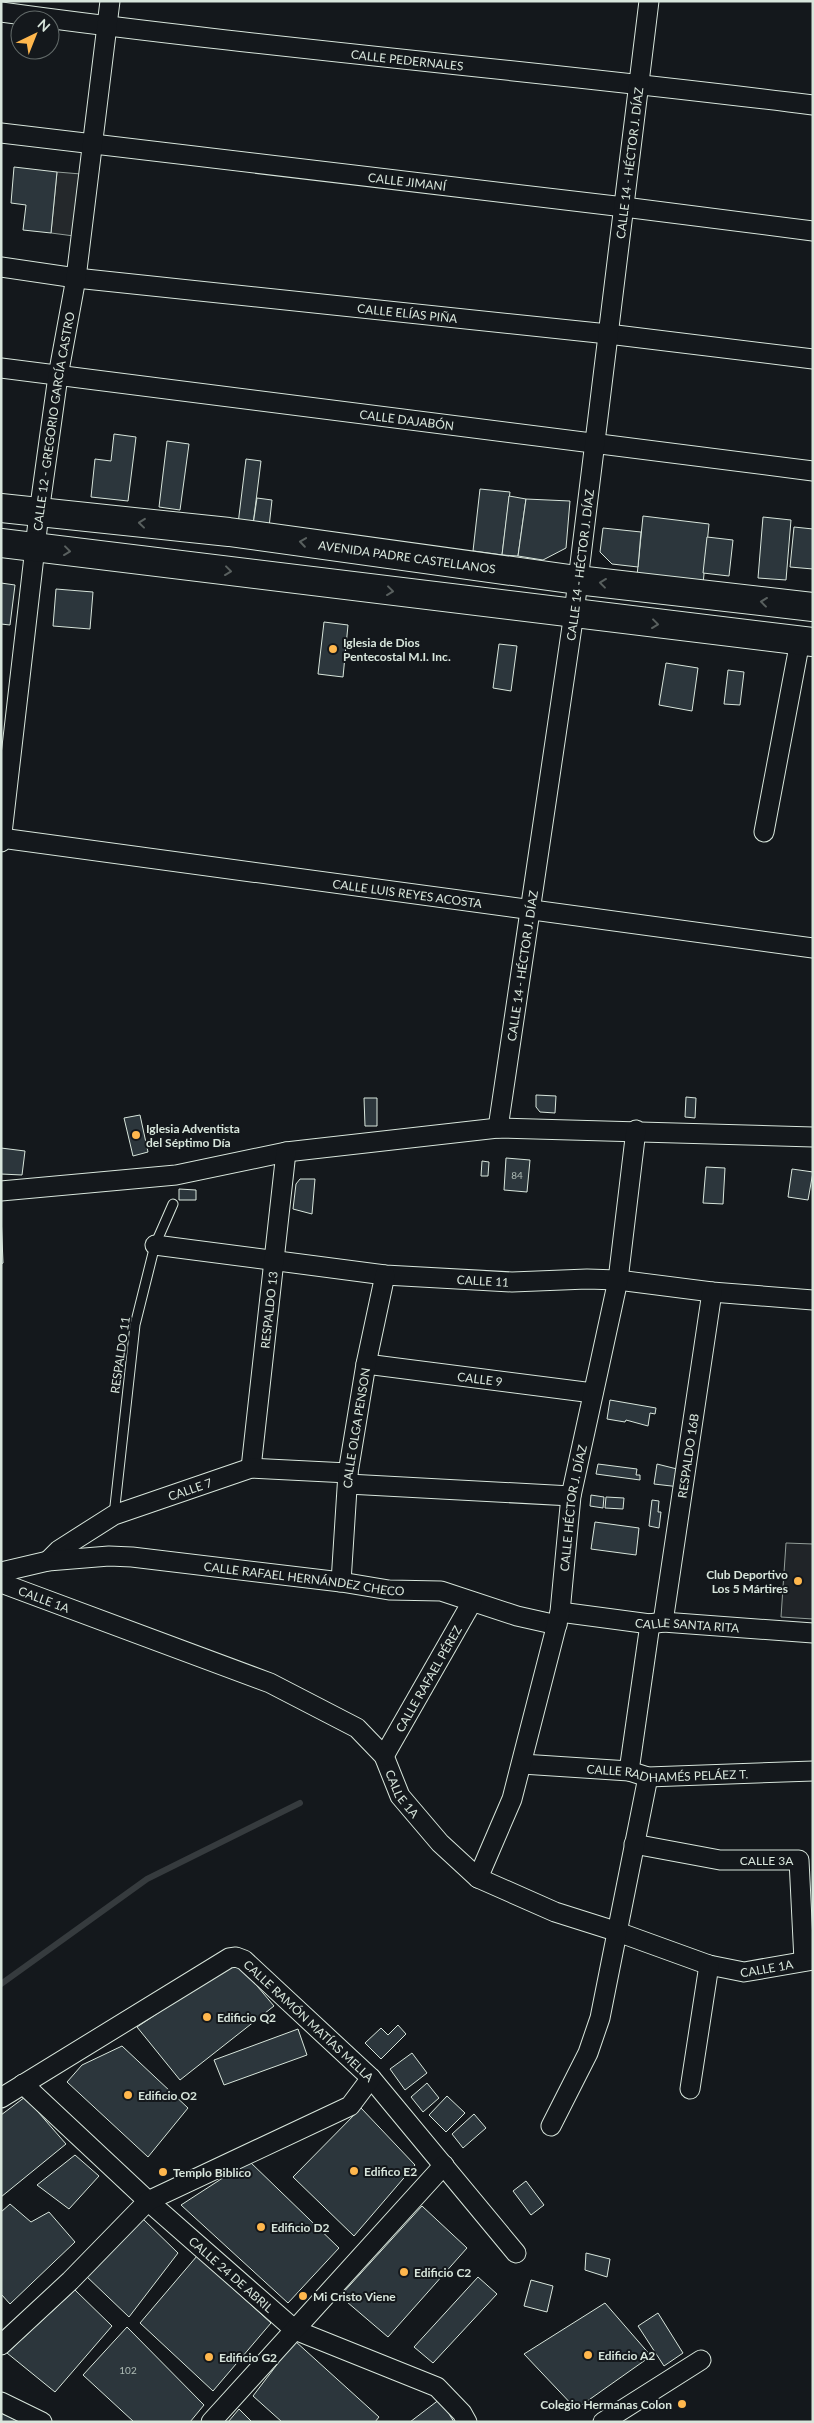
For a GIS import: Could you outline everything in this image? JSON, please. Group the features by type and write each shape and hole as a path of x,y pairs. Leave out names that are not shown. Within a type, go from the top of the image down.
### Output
{"main road":[{"name":"AVENIDA PADRE CASTELLANOS","path":"1,508 229,532 577,580 813,607"},
{"path":"1,543 806,642"}],"street":[{"name":"CALLE 12 - GREGORIO GARCÍA CASTRO","path":"1,840 39,513 58,376 76,278 91,143 110,1"},
{"name":"CALLE 14 - HÉCTOR J. DÍAZ","path":"498,1128 528,910 574,613 649,1"},
{"name":"CALLE PEDERNALES","path":"1,12 107,26 639,84 813,106"},
{"name":"CALLE JIMANÍ","path":"1,133 813,231"},
{"name":"CALLE ELÍAS PIÑA","path":"1,267 76,278 608,334 813,359"},
{"name":"CALLE DAJABÓN","path":"1,368 813,471"},
{"path":"764,832 806,642"},
{"name":"CALLE LUIS REYES ACOSTA","path":"1,840 813,948"},
{"path":"1,1191 176,1175 286,1152 498,1128 636,1130 813,1136"},
{"name":"CALLE HÉCTOR J. DÍAZ","path":"478,1878 512,1799 558,1619 572,1496 618,1280 636,1130"},
{"name":"RESPALDO 13","path":"251,1468 286,1152"},
{"name":"CALLE 11","path":"155,1246 384,1275 512,1282 588,1279 618,1280 712,1292 813,1300"},
{"name":"CALLE OLGA PENSON","path":"341,1582 348,1479 366,1364 384,1275"},
{"name":"RESPALDO 16B","path":"629,1771 657,1623 712,1292"},
{"name":"CALLE 9","path":"366,1364 593,1393"},
{"name":"CALLE 7","path":"48,1561 59,1550 114,1515 251,1468 348,1479 572,1496"},
{"name":"CALLE RAFAEL HERNÁNDEZ CHECO","path":"48,1561 109,1556 132,1557 341,1582 389,1590 441,1591 517,1616 558,1619"},
{"path":"1,1572 48,1561"},
{"name":"CALLE 1A","path":"1,1583 270,1683 357,1728 384,1756 400,1796 440,1843 478,1878 555,1912 616,1931 709,1965 744,1972 808,1960"},
{"name":"CALLE RAFAEL PÉREZ","path":"384,1756 472,1602"},
{"name":"CALLE SANTA RITA","path":"558,1619 602,1619 813,1633"},
{"name":"CALLE RADHAMÉS PELÁEZ T.","path":"522,1764 629,1771 648,1777 813,1771"},
{"path":"551,2126 588,2053 600,2018 648,1777"},
{"name":"CALLE 3A","path":"634,1844 720,1860 799,1860 808,1960"},
{"name":"CALLE RAMÓN MATÍAS MELLA","path":"1,2098 229,1958 236,1956 244,1960 371,2078 516,2253"},
{"path":"690,2089 709,1965"},
{"path":"1,2345 70,2281 148,2201 350,2106 371,2078"},
{"name":"CALLE 24 DE ABRIL","path":"23,2084 148,2201 295,2330 437,2387 462,2413 467,2422"},
{"path":"211,2422 236,2392 295,2330 444,2165"},
{"path":"603,2422 701,2360"},
{"path":"1,2402 42,2422"}],"lane":[{"name":"RESPALDO 11","path":"114,1515 135,1325 155,1246 173,1204"}],"shaded area":[{"path":"57,172 81,174 74,236 51,233"},
{"name":"Club Deportivo Los 5 Mártires","path":"786,1543 813,1544 813,1619 781,1617"}],"building":[{"path":"14,167 57,172 51,233 23,230 26,205 11,203"},
{"path":"114,434 136,437 128,501 91,497 95,459 111,461"},
{"path":"167,441 189,444 180,510 159,507"},
{"path":"246,459 261,461 253,525 238,524"},
{"path":"480,489 510,492 502,555 473,551"},
{"path":"509,496 526,499 518,556 502,555"},
{"path":"257,498 272,500 269,527 253,525"},
{"path":"526,499 570,501 566,548 543,560 518,556"},
{"path":"643,516 709,524 703,584 637,576"},
{"path":"763,517 791,520 786,580 758,578"},
{"path":"794,527 813,529 813,569 790,567"},
{"path":"603,528 641,532 638,567 612,564 600,552"},
{"path":"707,537 733,540 729,576 703,573"},
{"path":"1,583 15,585 10,625 1,624"},
{"path":"56,589 93,592 90,629 53,626"},
{"name":"Iglesia de Dios Pentecostal M.I. Inc.","path":"324,622 348,625 343,677 318,674"},
{"path":"499,644 517,646 511,691 493,688"},
{"path":"666,663 698,668 692,711 659,705"},
{"path":"728,670 744,672 740,705 724,704"},
{"path":"536,1095 556,1096 555,1113 540,1112 536,1107"},
{"path":"686,1097 696,1098 695,1118 685,1117"},
{"path":"364,1098 377,1098 377,1126 365,1126"},
{"name":"Iglesia Adventista del Séptimo Día","path":"140,1115 148,1152 133,1156 124,1118"},
{"path":"1,1148 25,1151 22,1175 1,1174"},
{"path":"506,1158 530,1160 527,1192 504,1190"},
{"path":"482,1161 489,1162 488,1176 481,1176"},
{"path":"706,1167 725,1168 723,1204 703,1203"},
{"path":"792,1169 813,1172 808,1200 788,1197"},
{"path":"300,1179 315,1179 312,1214 293,1209 296,1184"},
{"path":"179,1189 196,1190 196,1200 179,1200"},
{"path":"1,1214 3,1263 1,1264"},
{"path":"610,1400 656,1408 655,1414 650,1413 648,1426 626,1420 625,1422 607,1419"},
{"path":"598,1464 637,1469 636,1475 640,1475 640,1480 596,1474"},
{"path":"657,1464 677,1469 680,1487 654,1484"},
{"path":"591,1495 604,1497 603,1508 590,1506"},
{"path":"606,1497 624,1498 623,1509 605,1508"},
{"path":"652,1500 659,1501 658,1512 661,1512 659,1528 649,1526"},
{"path":"595,1522 639,1528 636,1555 591,1549"},
{"name":"Edificio Q2","path":"236,1961 274,2006 180,2080 137,2027"},
{"path":"398,2025 406,2034 381,2059 365,2043 381,2028 388,2035"},
{"path":"298,2029 307,2055 224,2085 214,2060"},
{"name":"Edificio O2","path":"122,2046 188,2108 148,2157 67,2082 82,2065"},
{"path":"412,2053 427,2073 405,2090 390,2069"},
{"path":"427,2083 439,2098 423,2112 411,2097"},
{"path":"447,2096 465,2113 446,2132 429,2115"},
{"path":"25,2097 66,2144 1,2197 1,2115"},
{"name":"Edifico E2","path":"361,2108 415,2165 354,2236 293,2177"},
{"path":"474,2114 486,2128 463,2148 452,2134"},
{"path":"75,2155 99,2176 69,2209 37,2185"},
{"name":"Edificio D2","path":"249,2161 339,2248 288,2303 181,2205"},
{"path":"526,2181 544,2205 531,2215 513,2191"},
{"path":"10,2204 31,2222 49,2212 75,2242 10,2304 1,2294 1,2212"},
{"name":"Edificio C2","path":"422,2206 467,2248 388,2337 340,2296"},
{"path":"142,2218 178,2253 129,2317 85,2275"},
{"path":"586,2253 610,2259 607,2277 585,2270"},
{"name":"Edificio G2","path":"197,2256 271,2323 213,2391 140,2323"},
{"path":"478,2277 497,2294 433,2363 414,2347"},
{"path":"531,2280 553,2286 547,2312 524,2306"},
{"path":"75,2290 112,2326 55,2392 7,2353"},
{"name":"Edificio A2","path":"605,2303 651,2356 576,2409 524,2354"},
{"path":"658,2313 683,2353 664,2366 638,2326"},
{"path":"127,2327 204,2405 190,2422 134,2422 83,2375"},
{"path":"295,2341 379,2417 375,2422 282,2422 253,2396"},
{"path":"440,2399 454,2422 410,2422"},
{"path":"239,2409 252,2422 228,2422"},
{"path":"1,2413 20,2422 1,2422"}],"waterway":[{"path":"1,1984 147,1879 300,1803"}],"place":[{"name":"Iglesia de Dios Pentecostal M.I. Inc.","path":"333,649"},
{"name":"Iglesia Adventista del Séptimo Día","path":"136,1135"},
{"name":"Club Deportivo Los 5 Mártires","path":"798,1581"},
{"name":"Edificio Q2","path":"207,2017"},
{"name":"Edificio O2","path":"128,2095"},
{"name":"Edifico E2","path":"354,2171"},
{"name":"Templo Biblico","path":"163,2172"},
{"name":"Edificio D2","path":"261,2227"},
{"name":"Edificio C2","path":"404,2272"},
{"name":"Mi Cristo Viene","path":"303,2296"},
{"name":"Edificio A2","path":"588,2355"},
{"name":"Edificio G2","path":"209,2357"},
{"name":"Colegio Hermanas Colon","path":"682,2404"}]}
